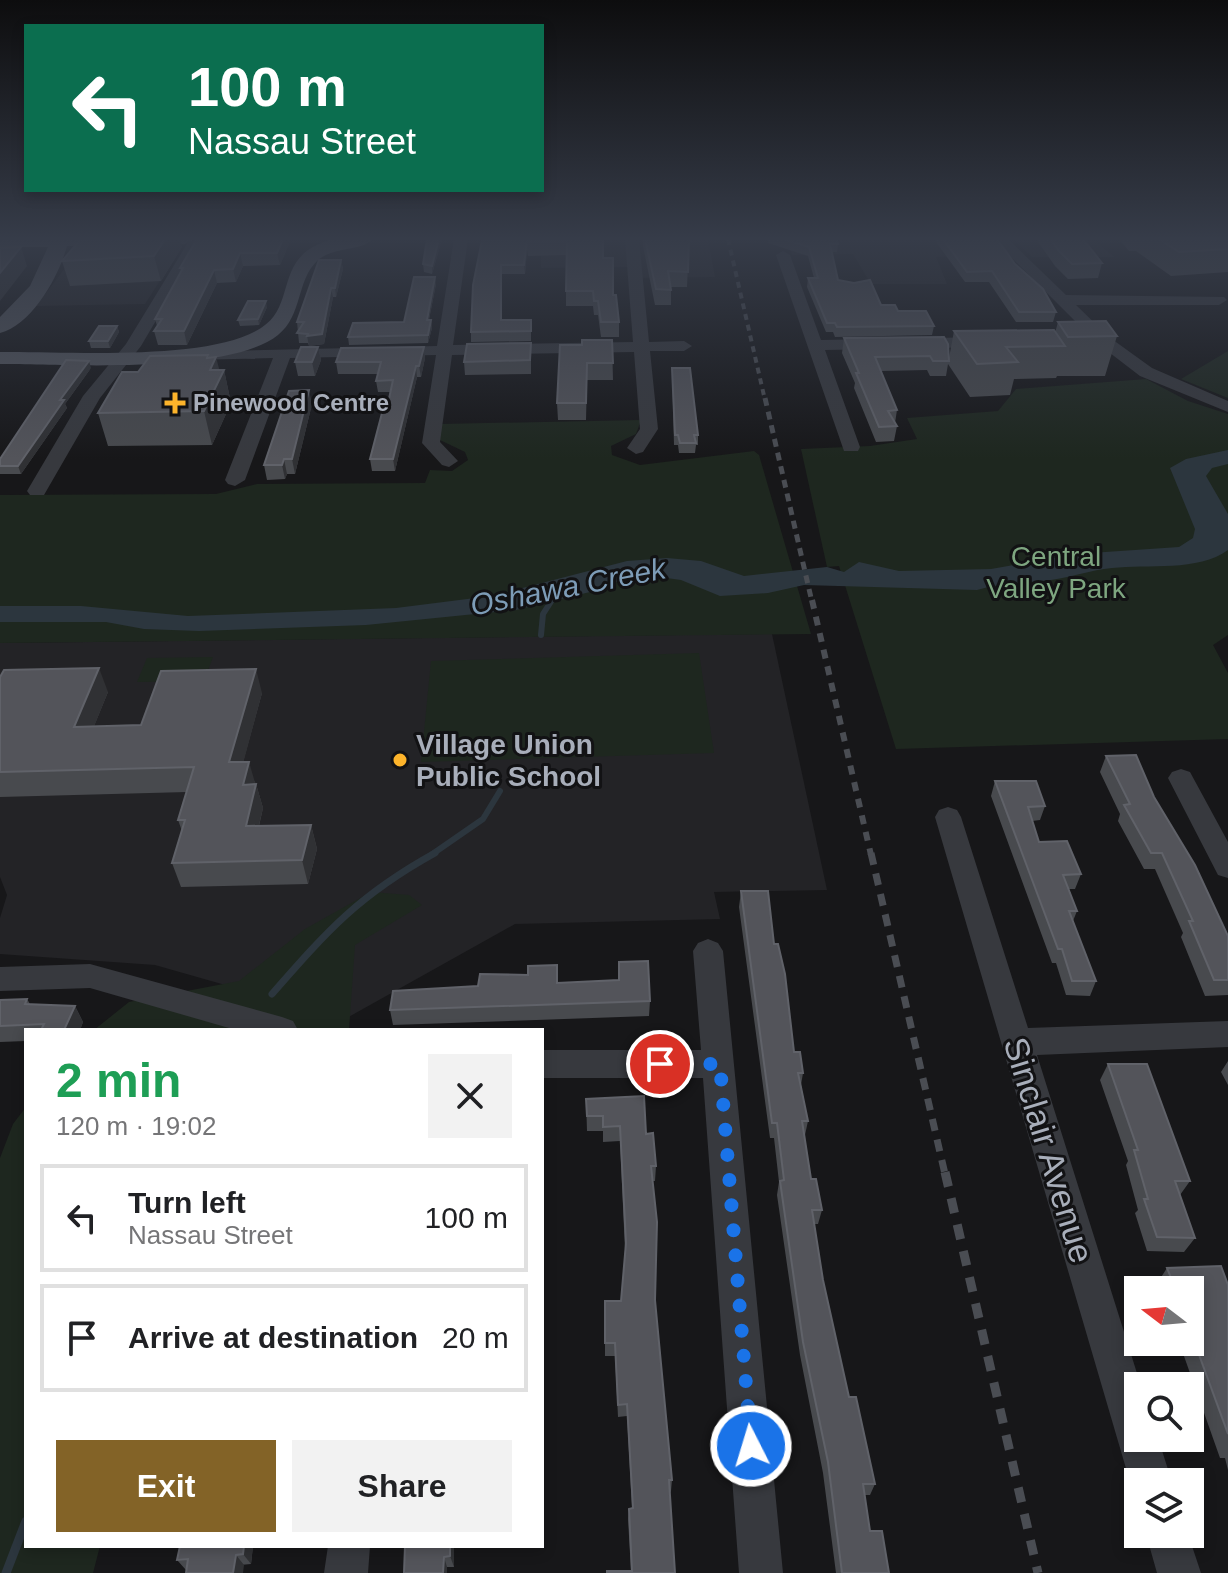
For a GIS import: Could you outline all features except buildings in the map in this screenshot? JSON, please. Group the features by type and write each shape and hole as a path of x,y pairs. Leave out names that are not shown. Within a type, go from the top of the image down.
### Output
{"main road":[{"path":"0,358 175,354 224,349 268,334 285,312"}],"street":[{"path":"37,491 92,396 126,355 152,312"},
{"path":"449,312 431,443 449,461"},
{"path":"636,448 649,429 638,312"},
{"path":"803,312 851,447"},
{"path":"1076,312 1103,340 1146,372 1228,407"},
{"path":"1075,341 1103,340"},
{"path":"814,345 1001,342"},
{"path":"175,354 684,346"},
{"path":"235,480 283,354"},
{"path":"1181,778 1228,868"},
{"name":"Sinclair Avenue","path":"948,817 1147,1468"},
{"path":"708,951 761,1573"},
{"path":"0,979 90,976 275,1028"},
{"path":"1016,1042 1228,1034"},
{"path":"544,1064 720,1064"},
{"path":"346,1573 349,1548"},
{"path":"1171,1548 1179,1573"}],"shaded area":[{"name":"Village Union Public School","path":"772,634 827,890 714,892 720,919 515,924 345,1019 155,965 0,954 0,918 7,895 0,877 0,643"}],"green space":[{"path":"1228,351 1228,398 1181,379"},
{"name":"Central Valley Park","path":"1146,379 1188,401 1228,414 1228,635 1213,645 1228,673 1228,739 896,749 839,566 827,567 801,449 870,446 917,439 907,418 998,411 1016,389"},
{"path":"641,420 636,434 611,446 612,455 640,465 754,451 759,455 811,634 0,643 0,495 216,494 257,484 425,483 430,470 452,471 468,460 465,452 440,440 440,424"},
{"path":"699,653 714,753 421,762 431,661"},
{"path":"213,657 204,681 137,682 147,658"},
{"path":"371,892 409,895 422,905 355,945 349,1028 96,1028 129,1002 239,981 305,929"},
{"path":"24,1110 24,1548 99,1548 93,1573 0,1573 0,1158 13,1124"}],"water":[{"name":"Oshawa Creek","path":"1228,450 1228,464 1212,468 1206,476 1228,514 1228,550 1202,562 1188,564 1112,568 977,590 804,585 768,593 720,596 681,580 638,574 590,592 516,610 366,625 199,631 144,629 106,622 0,622 0,606 81,606 188,616 396,608 491,596 627,561 667,558 701,561 744,576 827,567 844,572 859,562 899,571 991,569 1076,554 1179,547 1193,538 1195,529 1170,468 1186,459"}],"waterway":[{"name":"Oshawa Creek","path":"541,635 543,614 552,600"},
{"path":"431,855 483,819 500,791"},
{"path":"272,994 346,915 385,884 435,853"},
{"path":"6,1573 24,1526"}],"railway":[{"path":"745,312 765,400"},
{"path":"765,398 812,602"},
{"path":"812,600 871,855"},
{"path":"871,853 945,1174"},
{"path":"945,1172 1038,1573"}],"place":[{"name":"Pinewood Centre","path":"175,403"},
{"name":"Village Union Public School","path":"400,760"}],"route":[{"path":"660,1064 720,1064 751,1446"}]}
